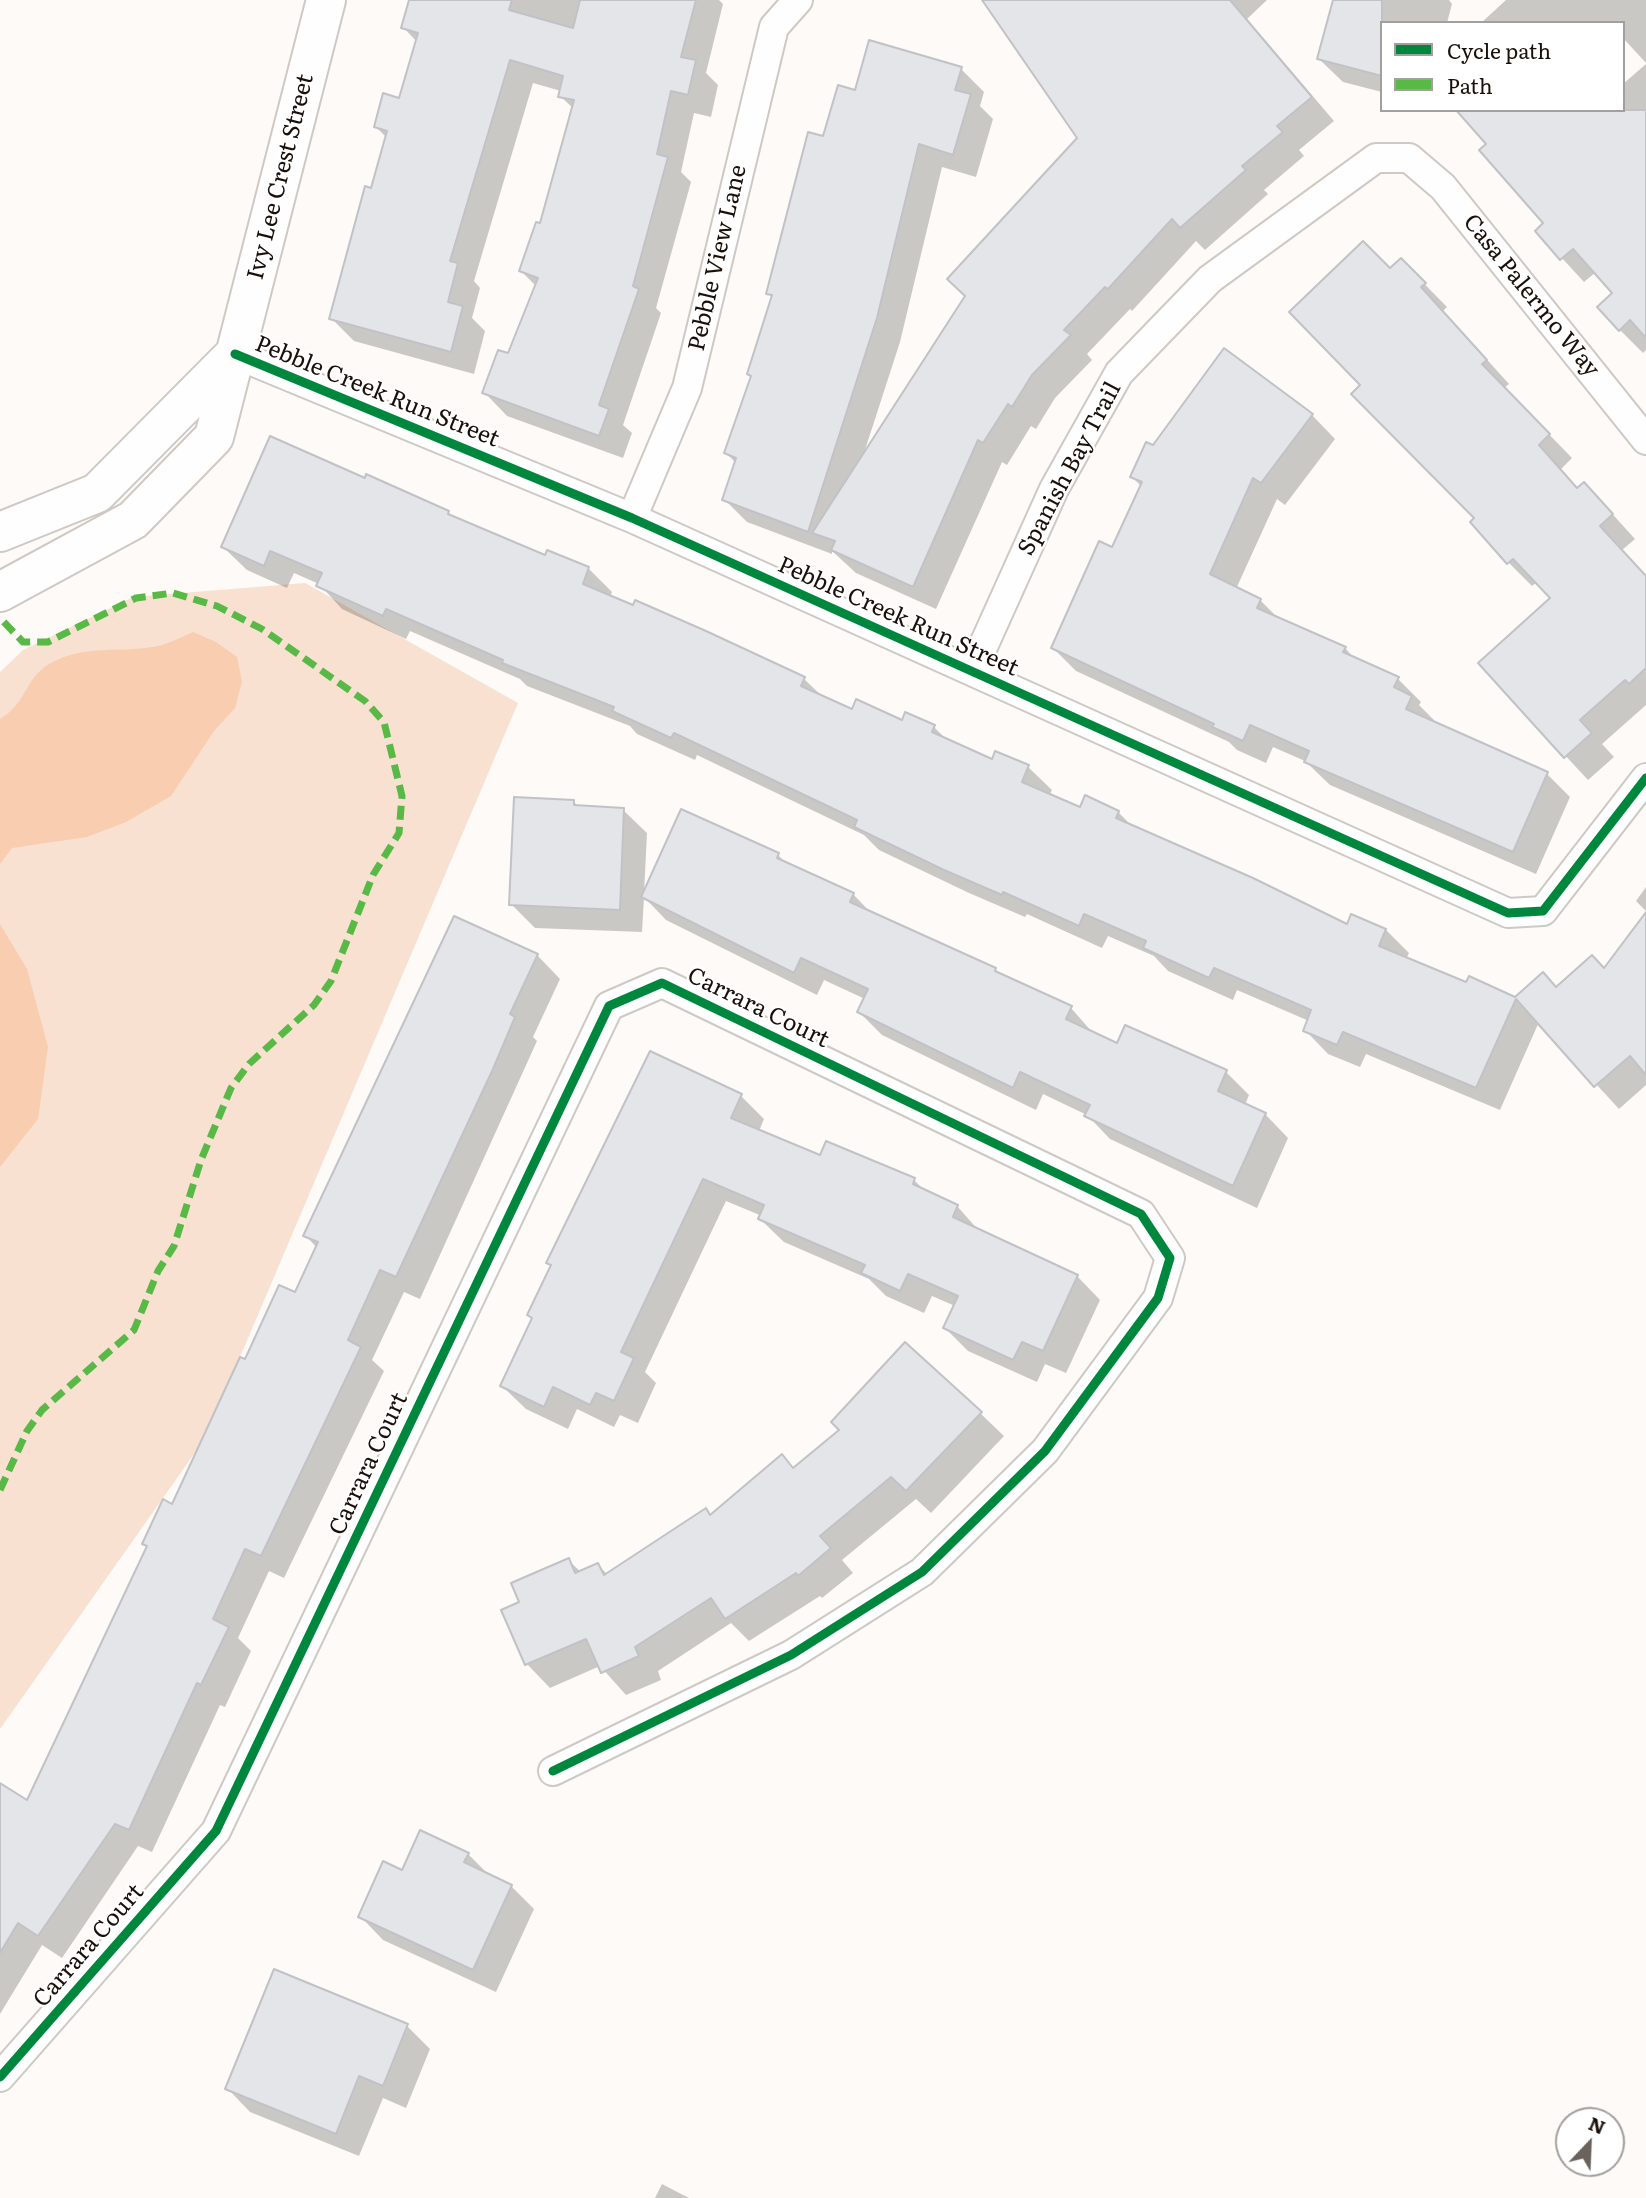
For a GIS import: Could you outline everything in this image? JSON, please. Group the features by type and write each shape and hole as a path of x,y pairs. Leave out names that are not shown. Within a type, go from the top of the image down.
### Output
{"street":[{"name":"Ivy Lee Crest Street","path":"0,592 133,520 214,437 326,0"},
{"name":"Pebble View Lane","path":"632,518 687,388 774,27 798,0"},
{"name":"Spanish Bay Trail","path":"972,671 1054,489 1119,373 1210,279 1376,158 1409,158"},
{"name":"Casa Palermo Way","path":"1409,158 1443,187 1646,440"},
{"name":"Pebble Creek Run Street","path":"235,354 632,518 1508,913 1543,911 1646,778"},
{"path":"0,531 97,492 235,354"},
{"name":"Carrara Court","path":"0,2077 216,1831 609,1006 662,983 1141,1214 1170,1258 1158,1298 1045,1451 922,1572 791,1655 553,1771"}],"shaded area":[{"path":"305,583 518,703 206,1437 0,1729 0,672 23,650 133,597"},
{"path":"193,632 216,642 237,657 242,682 235,708 214,731 171,796 126,822 87,837 12,848 0,864 0,719 17,704 38,673 46,666 68,656 92,651 153,647"},
{"path":"0,924 27,969 48,1047 38,1119 0,1167"}],"building":[{"path":"409,0 512,0 509,10 573,28 580,0 696,0 681,57 696,60 688,95 671,91 657,154 668,157 633,286 639,289 599,405 609,409 599,436 482,393 498,350 508,353 538,278 519,271 536,222 540,223 574,100 558,97 563,76 510,60 450,261 458,263 448,302 463,306 451,352 329,319 365,186 371,188 387,131 374,127 383,93 399,98 418,33 401,28"},
{"path":"982,0 1230,0 1312,97 1277,126 1283,132 1242,166 1246,170 1180,228 1172,219 1108,289 1105,287 1064,330 1071,335 1032,375 1012,407 1008,404 983,443 978,440 913,587 831,550 835,541 812,533 965,296 947,279 1077,138"},
{"path":"1333,0 1382,0 1380,75 1317,59"},
{"path":"869,40 962,67 955,90 971,94 953,155 919,144 877,318 808,532 722,500 736,458 724,453 751,376 747,374 772,295 766,294 808,132 823,136 838,85 855,90"},
{"path":"1646,110 1646,338 1630,320 1619,331 1597,307 1612,293 1573,249 1560,260 1535,231 1543,223 1479,150 1486,144 1458,112"},
{"path":"1363,241 1390,268 1401,258 1426,283 1421,287 1487,360 1482,364 1550,434 1539,445 1577,488 1584,482 1613,514 1600,526 1646,576 1646,668 1629,684 1625,680 1580,720 1592,733 1564,758 1478,663 1550,598 1513,559 1507,564 1470,522 1474,518 1351,394 1360,385 1289,312"},
{"path":"1224,348 1313,414 1261,483 1253,478 1210,574 1261,599 1257,608 1346,647 1343,652 1399,677 1394,687 1412,696 1406,709 1548,772 1513,852 1304,762 1309,751 1250,725 1243,741 1212,727 1214,724 1051,648 1099,541 1112,547 1142,482 1130,477 1146,442 1153,445"},
{"path":"270,436 365,478 366,474 449,511 448,514 545,555 547,550 589,567 583,584 633,605 635,600 805,677 801,686 852,709 856,699 902,720 905,712 935,725 932,732 992,759 995,751 1029,765 1022,782 1080,807 1085,795 1119,811 1116,818 1253,878 1347,924 1351,914 1386,929 1379,946 1466,982 1469,976 1515,997 1543,972 1556,987 1592,955 1604,968 1646,912 1646,1075 1630,1056 1594,1087 1516,999 1476,1088 1343,1032 1337,1045 1303,1031 1311,1010 1214,968 1209,978 1143,948 1146,941 1084,914 1079,926 1003,892 1002,895 944,870 854,827 857,820 674,733 671,738 612,711 614,707 502,663 503,660 386,609 383,616 316,586 322,573 270,551 264,566 221,547"},
{"path":"514,797 574,800 574,805 624,808 620,910 509,905"},
{"path":"681,809 779,853 777,858 854,893 850,902 996,968 995,971 1072,1006 1066,1019 1117,1043 1125,1025 1227,1070 1218,1091 1266,1113 1233,1186 1084,1116 1090,1105 1020,1072 1013,1088 857,1012 868,989 801,958 794,973 641,897"},
{"path":"454,916 538,954 510,1014 515,1017 493,1069 396,1277 380,1270 348,1340 361,1347 261,1556 245,1549 213,1619 229,1627 201,1685 197,1683 129,1830 115,1824 38,1936 18,1923 0,1953 0,1783 27,1800 147,1546 142,1544 163,1499 172,1504 240,1357 245,1359 279,1285 295,1292 318,1242 303,1236"},
{"path":"650,1051 742,1094 731,1118 820,1155 826,1141 915,1178 913,1184 958,1205 953,1217 1078,1275 1043,1351 1022,1342 1013,1360 943,1328 958,1296 908,1274 900,1291 861,1273 865,1265 758,1219 764,1205 703,1179 621,1352 634,1358 614,1401 596,1393 590,1405 553,1387 544,1407 500,1386 532,1318 527,1315 551,1265 546,1263"},
{"path":"905,1342 982,1412 906,1491 891,1477 820,1536 831,1548 798,1576 796,1573 725,1619 711,1598 635,1647 639,1656 601,1673 586,1639 525,1665 501,1610 519,1602 511,1583 569,1558 575,1573 598,1563 604,1575 706,1508 710,1515 782,1454 793,1468 839,1430 831,1422"},
{"path":"420,1830 469,1853 464,1862 512,1885 473,1970 358,1917 383,1861 402,1870"},
{"path":"274,1969 408,2024 383,2086 359,2076 336,2134 225,2089"}],"marked path":[{"path":"0,1490 27,1431 42,1410 134,1330 158,1271 174,1246 201,1160 231,1088 249,1064 314,1005 331,981 373,875 399,833 402,796 384,722 365,701 262,629 217,606 173,593 136,598 48,642 23,642 2,620"}],"cycle path":[{"path":"235,354 632,518 1508,913 1543,911 1646,778"},
{"path":"0,2077 216,1831 609,1006 662,983 1141,1214 1170,1258 1158,1298 1045,1451 922,1572 791,1655 553,1771"}]}
